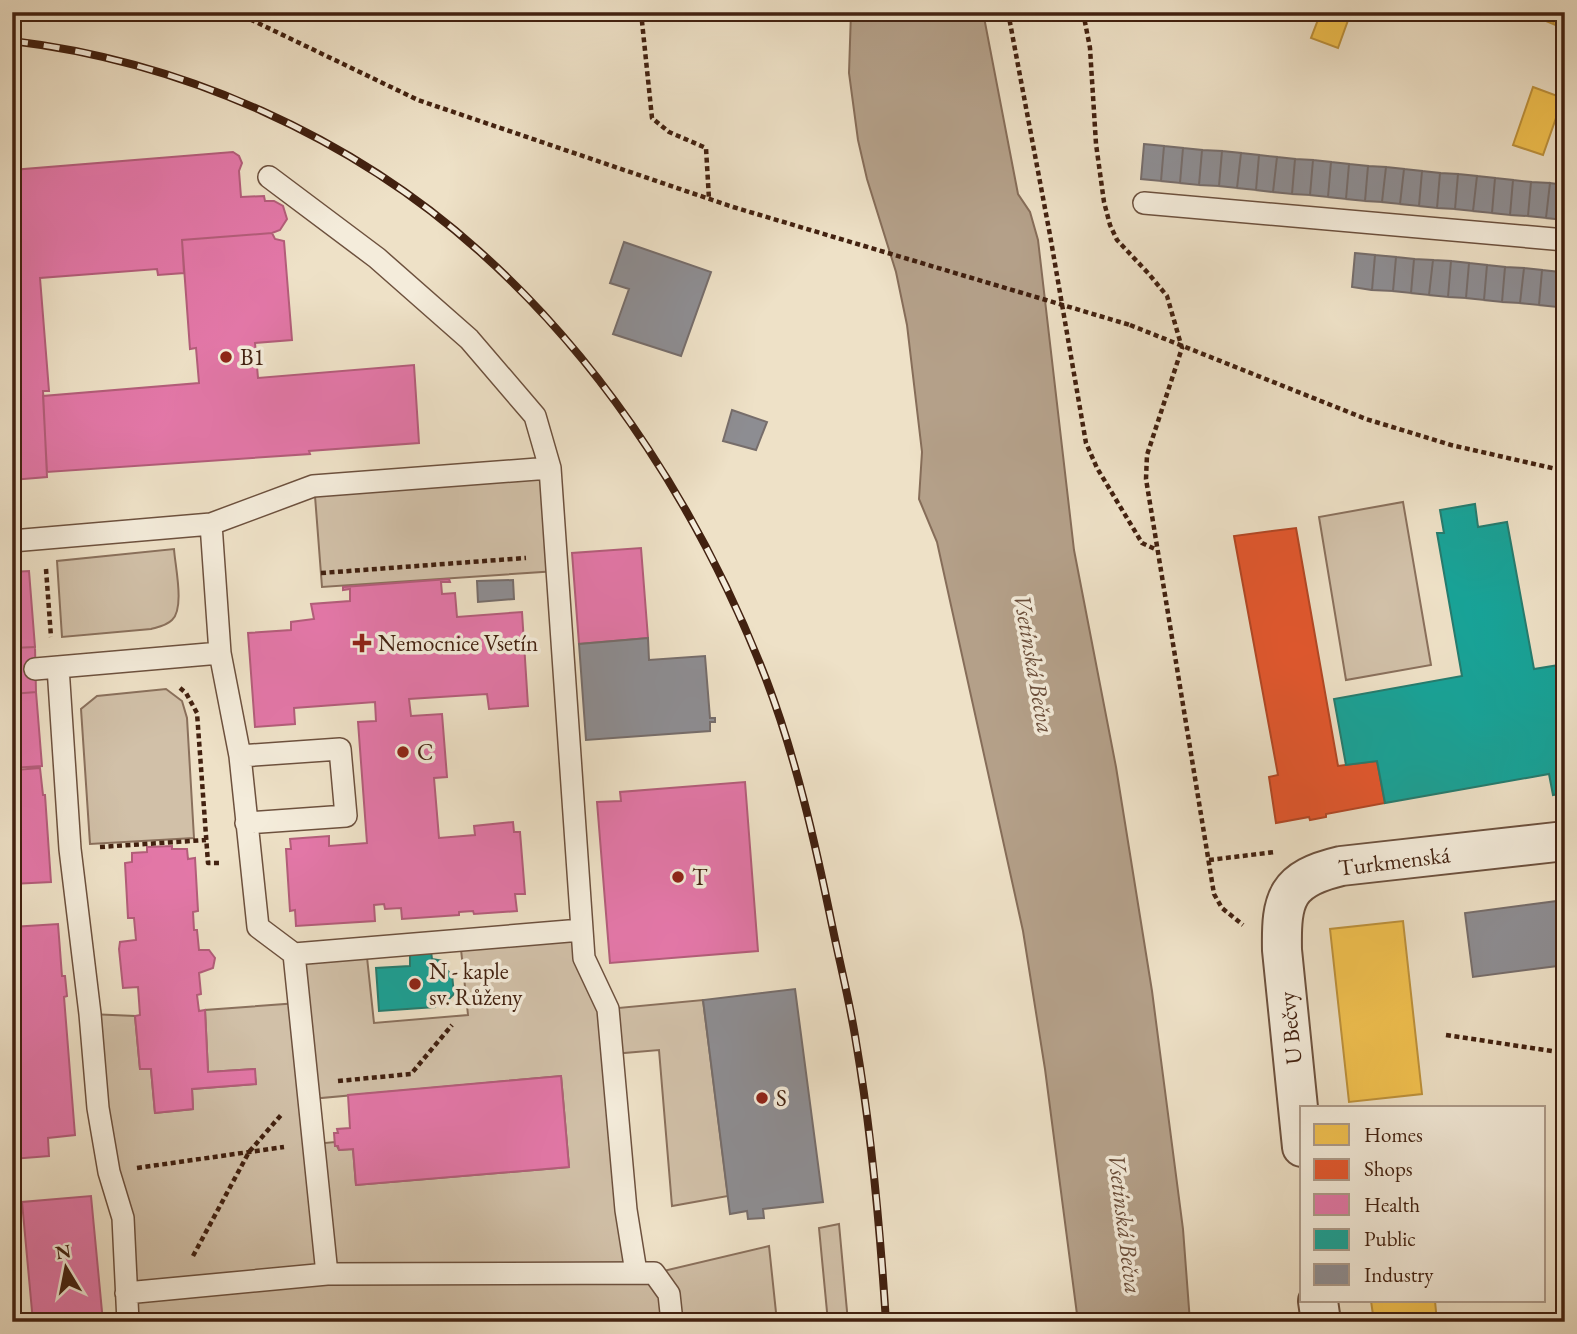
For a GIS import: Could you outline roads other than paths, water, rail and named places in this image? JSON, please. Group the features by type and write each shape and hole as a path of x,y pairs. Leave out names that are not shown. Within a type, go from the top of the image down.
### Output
{"street":[{"name":"Turkmenská","path":"1282,950 1281,920 1285,901 1296,886 1315,872 1340,866 1420,856 1565,841"},
{"name":"U Bečvy","path":"1282,950 1300,1127"},
{"path":"1318,1302 1321,1322"}],"lane":[{"path":"269,177 377,258 469,339 535,416 550,468 584,958 608,1009 626,1210 636,1272"},
{"path":"1144,203 1565,240"},
{"path":"12,541 211,524 313,486 550,468"},
{"path":"211,524 220,653 240,756 258,927 294,954 581,930"},
{"path":"35,668 220,653"},
{"path":"58,667 70,849 90,1014 98,1108 109,1172 123,1218 128,1322"},
{"path":"240,756 340,749 346,816 246,822"},
{"path":"294,954 327,1274"},
{"path":"127,1293 327,1274 636,1272 654,1273 669,1294 672,1322"}],"water":[{"name":"Vsetínská Bečva","path":"851,12 983,12 1018,194 1030,212 1038,240 1074,550 1116,767 1152,991 1183,1229 1190,1322 1078,1322 1045,1069 1023,931 937,542 919,499 922,452 907,325 896,272 867,179 858,140 849,73"}],"railway":[{"path":"12,41 76,51 139,66 201,86 262,111 320,140 376,173 429,210 479,251 526,296 570,344 648,448 682,504 741,619 777,709 796,770 819,863 856,1042 875,1182 886,1322"}],"place":[{"name":"B1","path":"226,357"},
{"name":"Nemocnice Vsetín","path":"362,643"},
{"name":"C","path":"403,752"},
{"name":"T","path":"678,877"},
{"name":"N - kaple sv. Růženy","path":"415,984"},
{"name":"S","path":"762,1098"}]}
